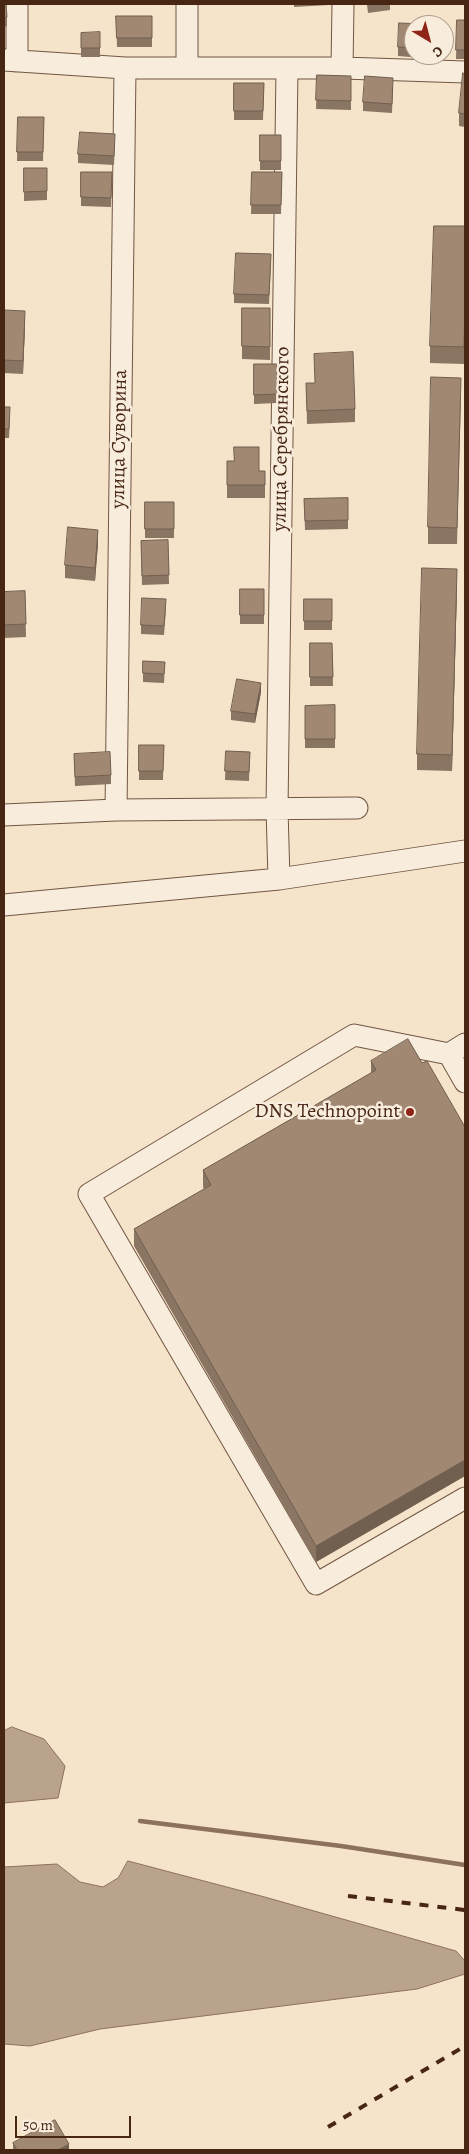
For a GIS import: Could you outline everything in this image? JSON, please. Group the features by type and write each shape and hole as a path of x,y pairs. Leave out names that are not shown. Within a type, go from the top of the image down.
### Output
{"street":[{"path":"17,4 10,61 124,68 342,68 465,72"},
{"path":"187,4 188,68"},
{"path":"342,68 343,4"},
{"name":"улица Суворина","path":"116,810 124,68"},
{"name":"улица Серебрянского","path":"279,879 277,809 287,68"},
{"path":"4,815 116,810 357,808"},
{"path":"4,905 279,879 465,851"},
{"path":"465,1082 457,1049 354,1035 89,1194 316,1584 465,1498"}],"shaded area":[{"path":"12,1727 44,1739 65,1766 58,1798 4,1803 4,1731"},
{"path":"128,1861 456,1951 465,1961 465,1974 417,1989 100,2029 30,2046 4,2044 4,1867 57,1864 80,1882 103,1887 118,1878"}],"building":[{"path":"4,4 6,4 7,17 4,18"},
{"path":"116,16 152,16 152,38 117,38"},
{"path":"457,20 465,20 465,50 456,50"},
{"path":"399,23 404,23 404,47 398,47"},
{"path":"100,32 100,48 81,48 81,33"},
{"path":"463,73 465,74 465,114 459,113"},
{"path":"317,75 351,76 351,101 316,100"},
{"path":"365,76 393,78 392,104 363,102"},
{"path":"234,83 264,83 263,111 234,111"},
{"path":"18,117 44,117 43,152 17,152"},
{"path":"80,132 115,134 114,156 78,154"},
{"path":"260,135 281,135 281,161 260,161"},
{"path":"24,168 47,168 47,191 24,192"},
{"path":"81,172 112,172 111,198 81,197"},
{"path":"252,172 282,172 281,205 251,205"},
{"path":"434,226 465,226 464,347 430,346"},
{"path":"236,253 271,254 269,295 234,294"},
{"path":"242,308 270,308 270,347 242,346"},
{"path":"4,310 25,311 23,361 4,360"},
{"path":"353,352 355,409 307,411 306,383 315,383 314,354"},
{"path":"254,364 277,364 277,394 254,395"},
{"path":"431,377 461,378 457,528 428,527"},
{"path":"4,407 10,407 9,429 4,429"},
{"path":"234,447 259,447 259,471 265,471 265,485 227,485 227,461 234,461"},
{"path":"348,498 348,520 305,521 304,499"},
{"path":"145,502 174,502 174,529 145,529"},
{"path":"68,527 98,530 95,568 65,565"},
{"path":"168,540 169,575 142,576 141,541"},
{"path":"422,568 457,569 452,755 417,754"},
{"path":"240,589 264,589 264,615 240,615"},
{"path":"25,591 26,624 4,625 4,592"},
{"path":"142,598 166,599 164,626 141,625"},
{"path":"304,599 332,599 332,621 304,621"},
{"path":"310,643 332,643 333,677 310,677"},
{"path":"143,661 165,662 164,674 143,673"},
{"path":"237,679 261,683 255,714 231,711"},
{"path":"335,705 335,739 305,739 305,706"},
{"path":"139,745 164,745 163,771 139,771"},
{"path":"226,751 250,752 249,772 225,771"},
{"path":"110,752 111,775 75,777 74,754"},
{"path":"408,1039 422,1063 427,1061 465,1127 465,1460 316,1546 134,1229 211,1185 203,1170 376,1070 371,1061"},
{"path":"55,2120 69,2144 58,2150 17,2150 13,2143"}],"waterway":[{"path":"140,1821 341,1846 465,1865"}],"railway":[{"path":"348,1896 465,1910"},
{"path":"328,2127 465,2046"}],"place":[{"name":"DNS Technopoint","path":"410,1112"}]}
